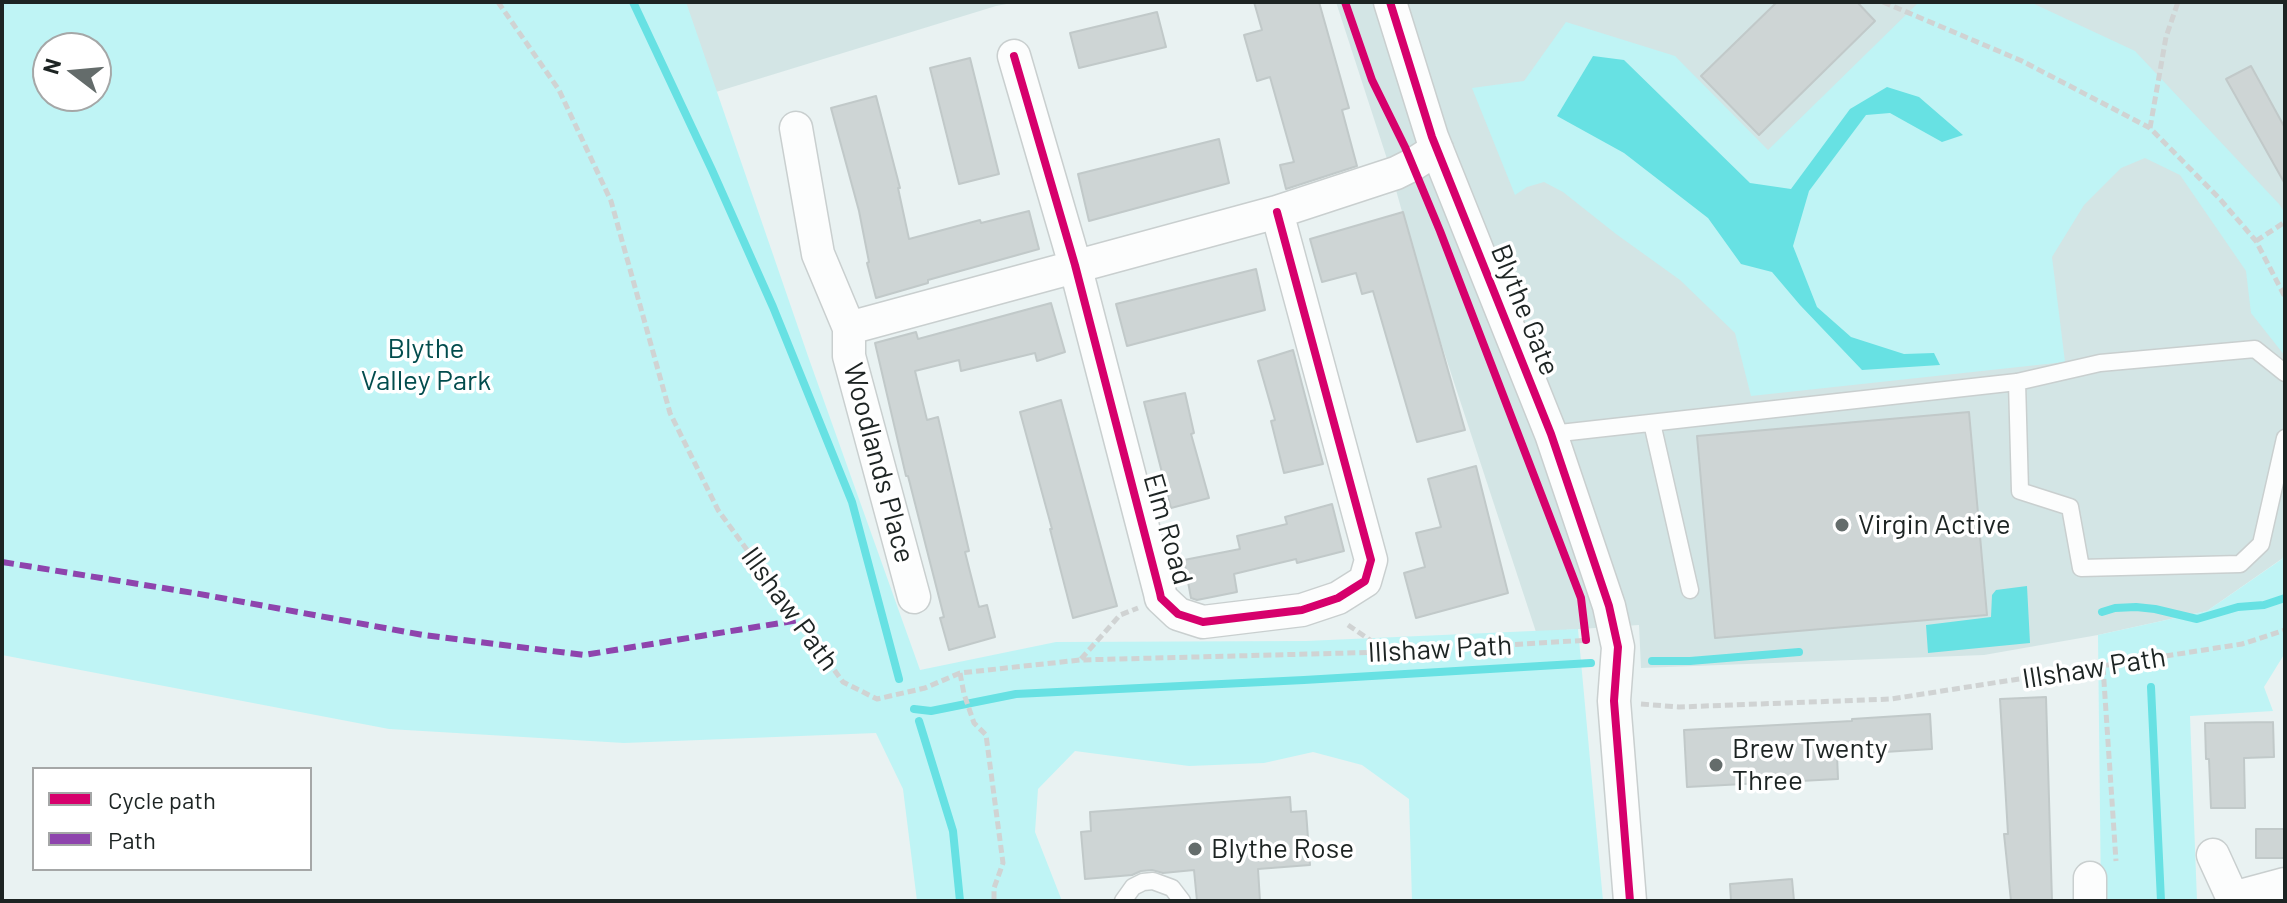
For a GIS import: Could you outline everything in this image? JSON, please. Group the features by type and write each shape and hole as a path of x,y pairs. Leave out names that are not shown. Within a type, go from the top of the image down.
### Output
{"street":[{"name":"Blythe Gate","path":"1390,2 1437,149 1551,434 1609,606 1618,647 1614,701 1630,901"},
{"name":"Elm Road","path":"1014,56 1075,265 1161,598 1178,614 1203,622 1302,610 1334,599 1365,581 1371,560 1277,212"},
{"name":"Woodlands Place","path":"796,128 818,254 849,328 849,356 914,597"},
{"name":"Woodlands Place","path":"849,328 1277,212 1396,173 1437,149"},
{"path":"2213,855 2234,899 2285,884"}],"lane":[{"path":"1551,434 2017,382 2100,363 2255,349 2285,373"},
{"path":"2017,382 2020,491 2070,507 2081,568 2240,564 2261,544 2285,438"},
{"path":"1652,423 1690,590"},
{"path":"1123,901 1133,887 1153,881 1172,888 1182,901"}],"path":[{"path":"1883,2 2022,61 2150,128 2219,198 2256,241 2285,297"},
{"path":"2150,128 2166,37 2178,2"},
{"path":"2256,241 2285,222"},
{"path":"1080,660 1120,615 1161,598"},
{"path":"1334,599 1342,622 1387,652"},
{"path":"2099,883 2103,667"},
{"path":"960,673 974,723 986,735 1003,863 994,888 994,901"}],"shaded area":[{"path":"685,2 1017,2 716,92"},
{"path":"1336,2 2285,2 2283,558 2207,611 2098,635 1984,655 1641,668 1639,625 1536,632 1425,294 1389,165"}],"green space":[{"name":"Blythe Valley Park","path":"2,2 686,2 920,670 1056,642 1306,641 1578,629 1603,901 1412,901 1409,799 1362,765 1313,752 1264,763 1189,766 1075,751 1038,789 1035,832 1062,901 917,901 903,789 876,733 624,743 389,729 2,655"},
{"path":"1919,2 2030,2 2135,51 2285,213 2285,356 2251,313 2246,271 2180,175 2145,158 2121,168 2084,205 2052,257 2065,362 1751,396 1735,333 1680,280 1563,192 1544,182 1515,195 1472,88 1524,81 1566,22 1675,56 1768,150"},
{"path":"2285,550 2285,653 2264,687 2273,711 2190,716 2197,901 2101,901 2098,635 2207,611 2282,559"}],"water":[{"path":"1593,56 1624,60 1750,183 1791,189 1850,109 1887,87 1919,97 1963,135 1942,142 1890,113 1866,115 1809,191 1793,246 1817,307 1851,337 1904,354 1934,353 1940,365 1862,370 1772,272 1741,264 1708,218 1624,153 1557,116"},
{"path":"2027,586 2030,643 1928,653 1926,625 1991,617 1992,595 1996,590"}],"building":[{"path":"1254,2 1319,2 1349,108 1342,110 1357,166 1286,189 1280,165 1294,162 1270,77 1257,81 1244,35 1262,30"},
{"path":"1777,2 1857,2 1875,21 1759,135 1701,76"},
{"path":"1157,12 1166,47 1079,68 1070,33"},
{"path":"970,58 999,174 959,184 930,68"},
{"path":"2251,66 2285,128 2285,184 2226,79"},
{"path":"876,96 900,188 909,239 1029,211 1039,249 876,298 859,211 831,108"},
{"path":"1219,139 1229,183 1089,221 1078,174"},
{"path":"1403,212 1465,430 1417,442 1373,291 1362,294 1356,273 1322,282 1310,239"},
{"path":"1256,269 1265,310 1127,346 1116,304"},
{"path":"1051,303 1065,352 1037,361 1035,353 961,371 959,360 915,371 927,420 938,417 979,607 987,605 995,637 949,650 940,618 944,617 906,476 875,343 916,332 918,339"},
{"path":"1293,350 1323,464 1284,473 1271,421 1275,420 1258,361"},
{"path":"1185,393 1194,433 1191,434 1209,498 1171,508 1144,402"},
{"path":"1061,400 1117,606 1073,618 1020,412"},
{"name":"Virgin Active","path":"1969,412 1987,615 1715,638 1697,436"},
{"path":"1476,466 1508,593 1416,618 1404,573 1425,567 1416,533 1441,527 1428,479"},
{"path":"1332,504 1344,551 1234,574 1237,592 1197,600 1191,598 1184,560 1240,549 1237,536 1287,524 1285,517"},
{"path":"2046,697 2052,901 2011,901 2004,834 2008,834 2000,699"},
{"path":"1930,714 1932,749 1837,755 1838,779 1687,787 1684,730"},
{"path":"2273,722 2274,757 2244,758 2245,808 2211,808 2205,723"},
{"name":"Blythe Rose","path":"1290,797 1291,812 1306,811 1310,865 1258,869 1260,901 1197,901 1194,870 1163,873 1152,870 1085,879 1081,832 1091,831 1090,812"},
{"path":"2256,829 2285,829 2285,858 2256,858"},
{"path":"1792,879 1794,901 1731,901 1730,884"}],"waterway":[{"path":"633,2 773,307 852,502 899,679"},
{"path":"2102,612 2136,607 2197,619 2285,598"},
{"path":"1652,661 1799,652"},
{"path":"914,709 931,711 1016,694 1591,663"},
{"path":"2151,687 2161,901"},
{"path":"919,721 953,831 960,901"}],"marked path":[{"path":"2,562 423,635 584,655 799,620"}],"cycle path":[{"path":"1345,2 1372,80 1405,147 1440,231 1581,598 1586,640"},
{"path":"1390,2 1432,137 1551,434 1609,606 1618,647 1614,701 1630,901"},
{"path":"1014,56 1075,265 1161,598 1178,614 1203,622 1302,610 1338,598 1365,581 1371,560 1277,212"}],"place":[{"name":"Virgin Active","path":"1842,525"},
{"name":"Brew Twenty Three","path":"1716,765"},
{"name":"Blythe Rose","path":"1195,849"}]}
